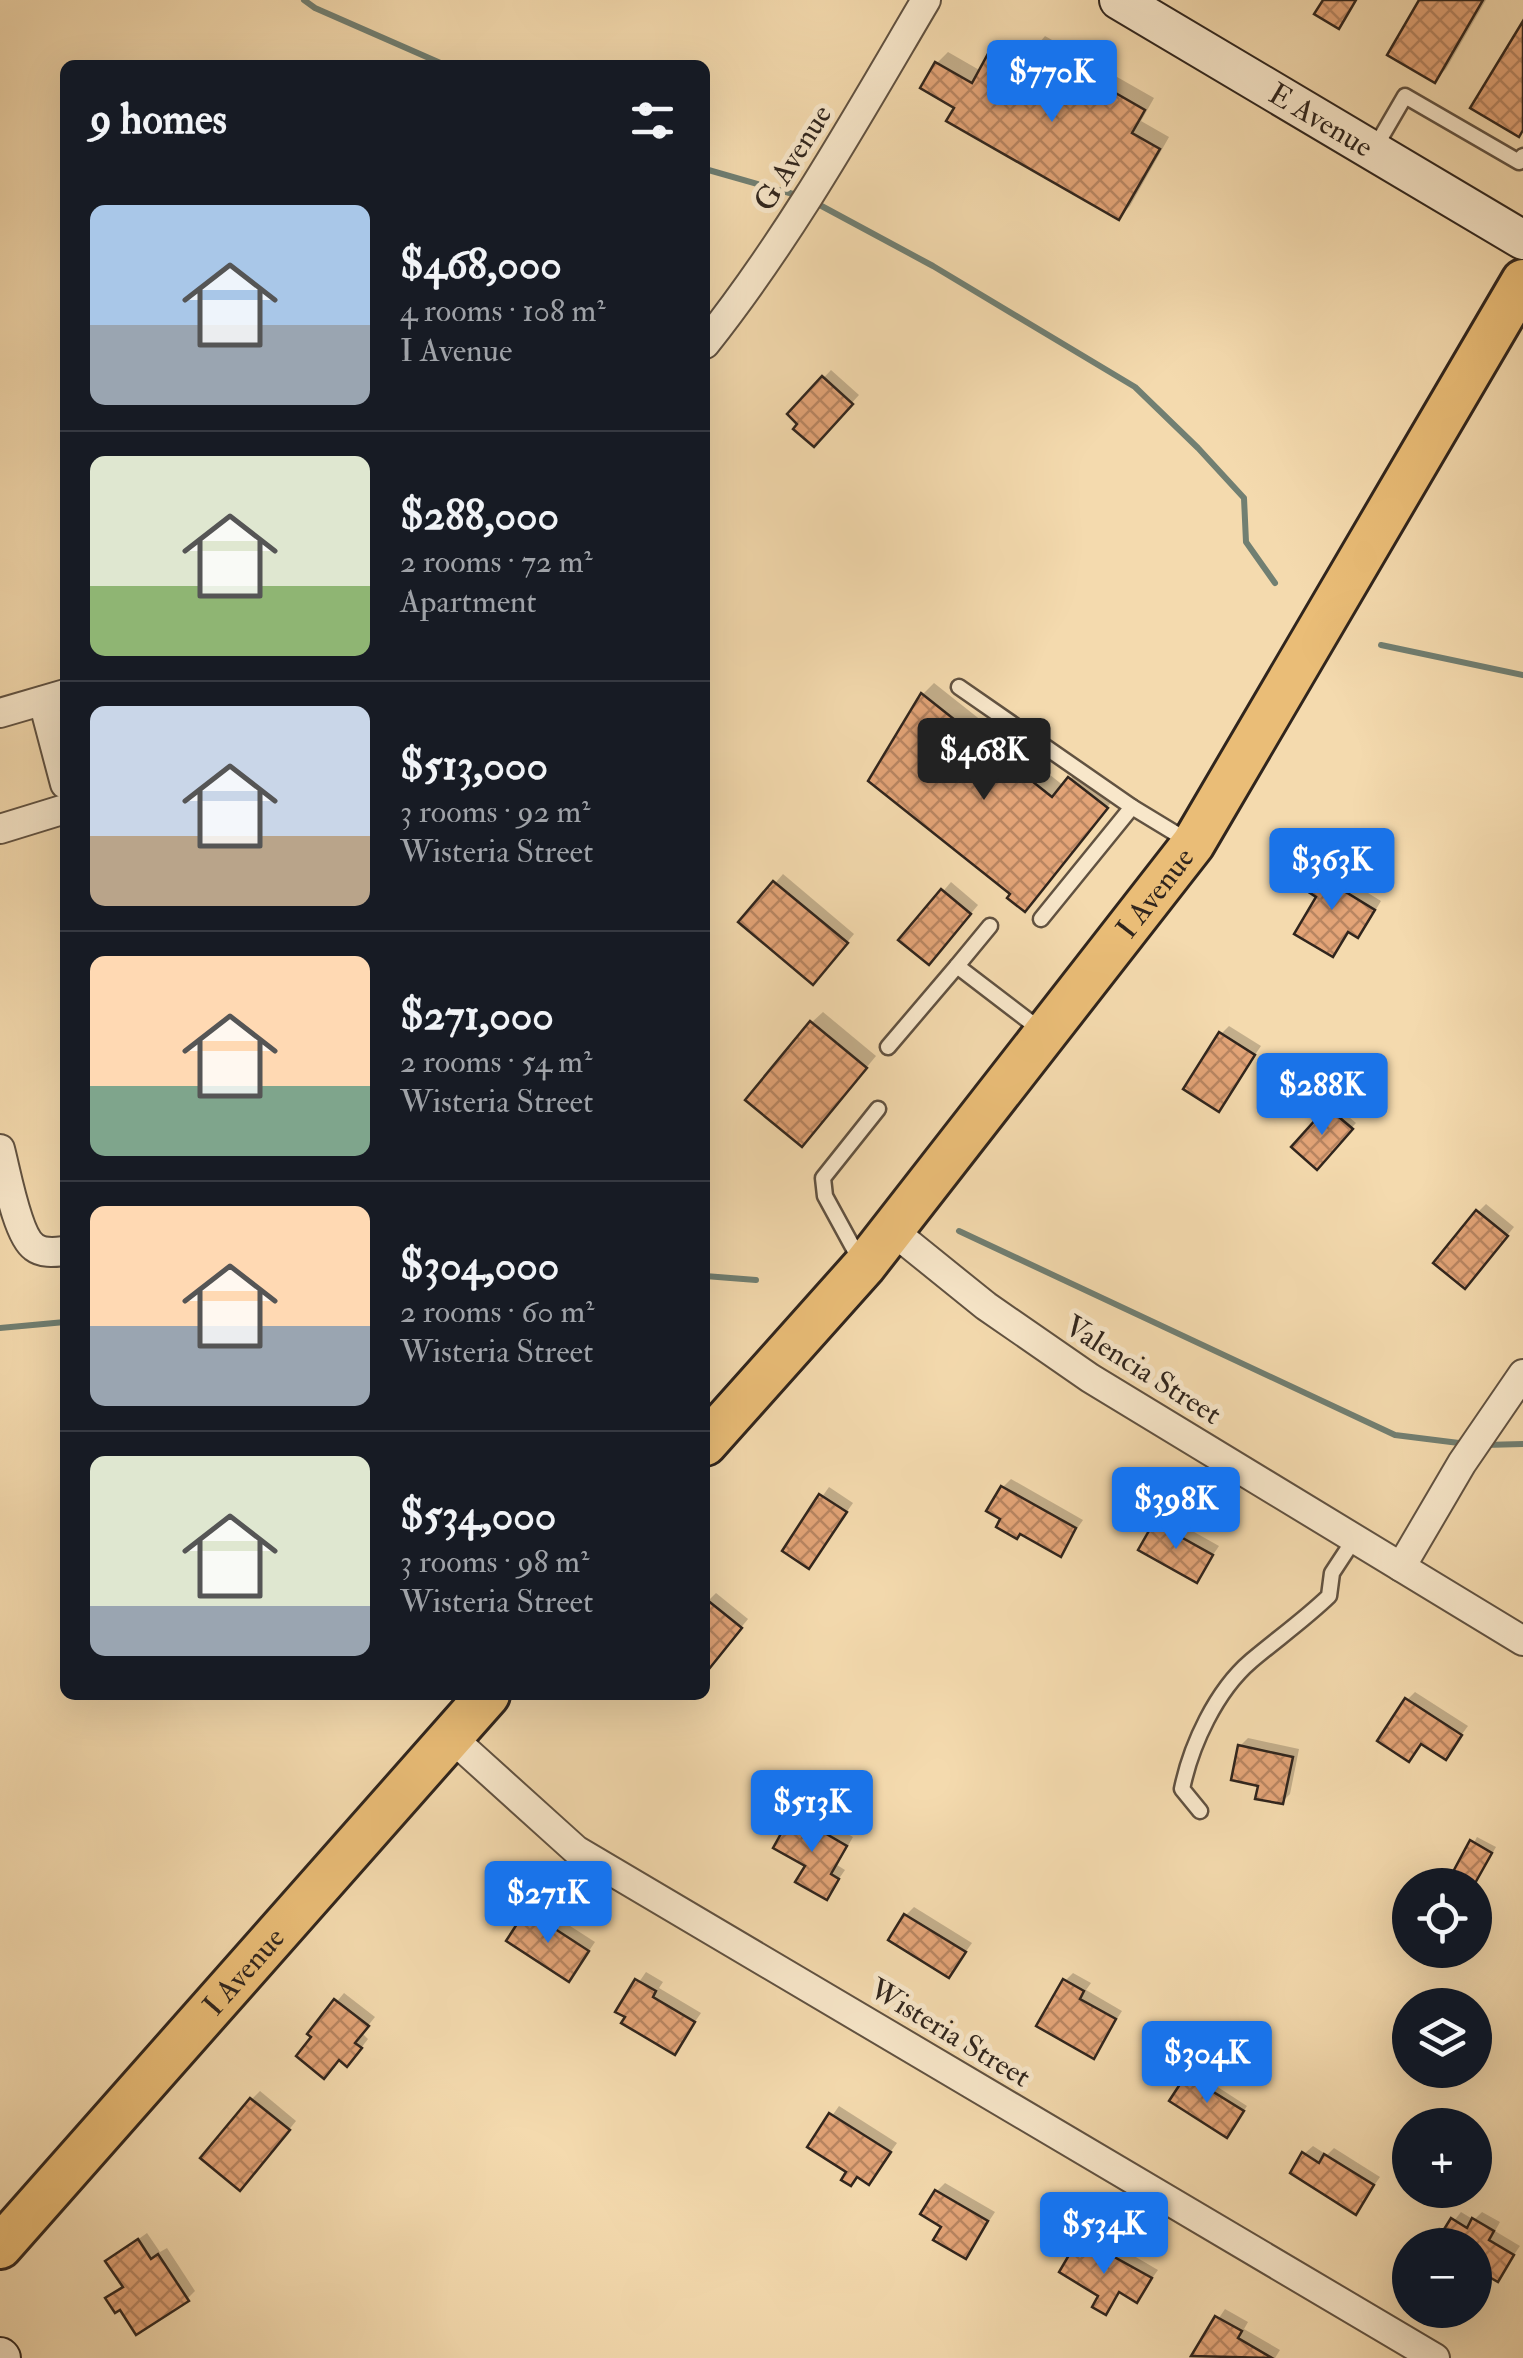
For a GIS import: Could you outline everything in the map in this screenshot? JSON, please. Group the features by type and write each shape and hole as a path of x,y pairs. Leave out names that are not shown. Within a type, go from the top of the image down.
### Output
{"main road":[{"name":"I Avenue","path":"710,1438 893,1231 1193,844 1523,282"},
{"name":"I Avenue","path":"0,2248 484,1700"}],"street":[{"name":"G Avenue","path":"710,338 747,291 807,198 926,0"},
{"name":"E Avenue","path":"1118,0 1523,240"},
{"path":"0,713 54,697 60,744"},
{"path":"0,830 60,811"},
{"path":"0,1149 22,1230 33,1247 60,1251"},
{"name":"Valencia Street","path":"893,1231 986,1306 1090,1378 1523,1642"},
{"path":"1401,1567 1462,1463 1523,1374"},
{"name":"Wisteria Street","path":"452,1738 576,1850 1435,2358"}],"lane":[{"path":"1372,152 1405,96 1519,162 1523,156"},
{"path":"959,687 1132,807 1193,844"},
{"path":"1041,919 1132,807"},
{"path":"888,1047 990,926"},
{"path":"957,966 1046,1035"},
{"path":"864,1266 830,1207 823,1178 878,1108"},
{"path":"1200,1811 1182,1789 1189,1756 1225,1692 1248,1664 1329,1596 1332,1573 1355,1538"}],"building":[{"path":"1323,0 1356,0 1339,29 1314,14"},
{"path":"1419,0 1483,0 1435,83 1387,55"},
{"path":"1523,21 1523,130 1519,137 1470,108"},
{"path":"1032,45 1145,110 1132,133 1160,149 1119,220 946,121 954,108 920,88 935,62 972,83 990,50 1019,67"},
{"path":"822,376 853,404 814,447 793,429 797,424 787,414"},
{"path":"921,693 1052,797 1068,777 1108,808 1025,912 1007,898 1010,894 868,781"},
{"path":"1319,864 1346,881 1341,889 1375,910 1358,938 1348,932 1333,957 1294,934 1316,897 1304,889"},
{"path":"773,881 848,943 813,985 738,922"},
{"path":"941,889 971,914 929,965 898,940"},
{"path":"810,1021 867,1068 802,1147 745,1100"},
{"path":"1219,1032 1255,1055 1219,1112 1183,1089"},
{"path":"1327,1107 1353,1129 1317,1170 1291,1147"},
{"path":"1476,1210 1508,1236 1465,1289 1433,1263"},
{"path":"1001,1486 1076,1528 1061,1557 1020,1534 1017,1539 996,1527 1000,1519 986,1511"},
{"path":"819,1494 847,1512 809,1569 782,1551"},
{"path":"1154,1522 1213,1555 1197,1583 1138,1550"},
{"path":"710,1602 742,1628 710,1668"},
{"path":"1405,1698 1462,1735 1446,1760 1421,1744 1409,1762 1377,1741"},
{"path":"1238,1745 1293,1757 1283,1804 1255,1799 1258,1786 1231,1780"},
{"path":"792,1814 847,1846 831,1874 839,1879 827,1900 795,1882 805,1866 773,1848"},
{"path":"1470,1840 1492,1853 1484,1868 1455,1868"},
{"path":"526,1910 589,1951 569,1982 506,1941"},
{"path":"904,1914 966,1952 949,1978 888,1940"},
{"path":"635,1979 656,1991 653,1997 695,2022 675,2055 621,2023 625,2017 615,2012"},
{"path":"1063,1979 1084,1991 1080,1999 1116,2019 1094,2059 1036,2026"},
{"path":"334,1999 369,2026 355,2043 362,2048 347,2067 339,2060 324,2079 296,2056 311,2037 307,2034"},
{"path":"1186,2075 1244,2111 1227,2138 1169,2101"},
{"path":"250,2098 290,2130 240,2191 200,2158"},
{"path":"829,2113 891,2152 869,2185 857,2177 851,2186 841,2180 846,2172 807,2147"},
{"path":"1302,2152 1319,2163 1324,2154 1374,2185 1356,2215 1290,2173"},
{"path":"935,2190 988,2221 966,2259 933,2240 941,2227 920,2214"},
{"path":"1451,2218 1467,2228 1445,2228"},
{"path":"1472,2218 1489,2228 1467,2228"},
{"path":"138,2239 151,2259 158,2254 189,2301 136,2335 120,2310 115,2313 105,2298 123,2287 105,2261"},
{"path":"1492,2242 1514,2255 1498,2282 1492,2279"},
{"path":"1076,2243 1104,2259 1107,2253 1152,2278 1137,2303 1119,2292 1106,2315 1092,2307 1098,2296 1059,2272"},
{"path":"1215,2316 1242,2331 1238,2338 1272,2358 1191,2356"}],"waterway":[{"path":"304,0 434,60"},
{"path":"710,170 800,196"},
{"path":"816,203 933,266 1135,387 1244,498 1246,542 1275,583"},
{"path":"1381,645 1523,675"},
{"path":"959,1231 1395,1435 1467,1444"},
{"path":"710,1276 756,1280"},
{"path":"0,1328 60,1322"},
{"path":"1484,1445 1523,1444"}]}
